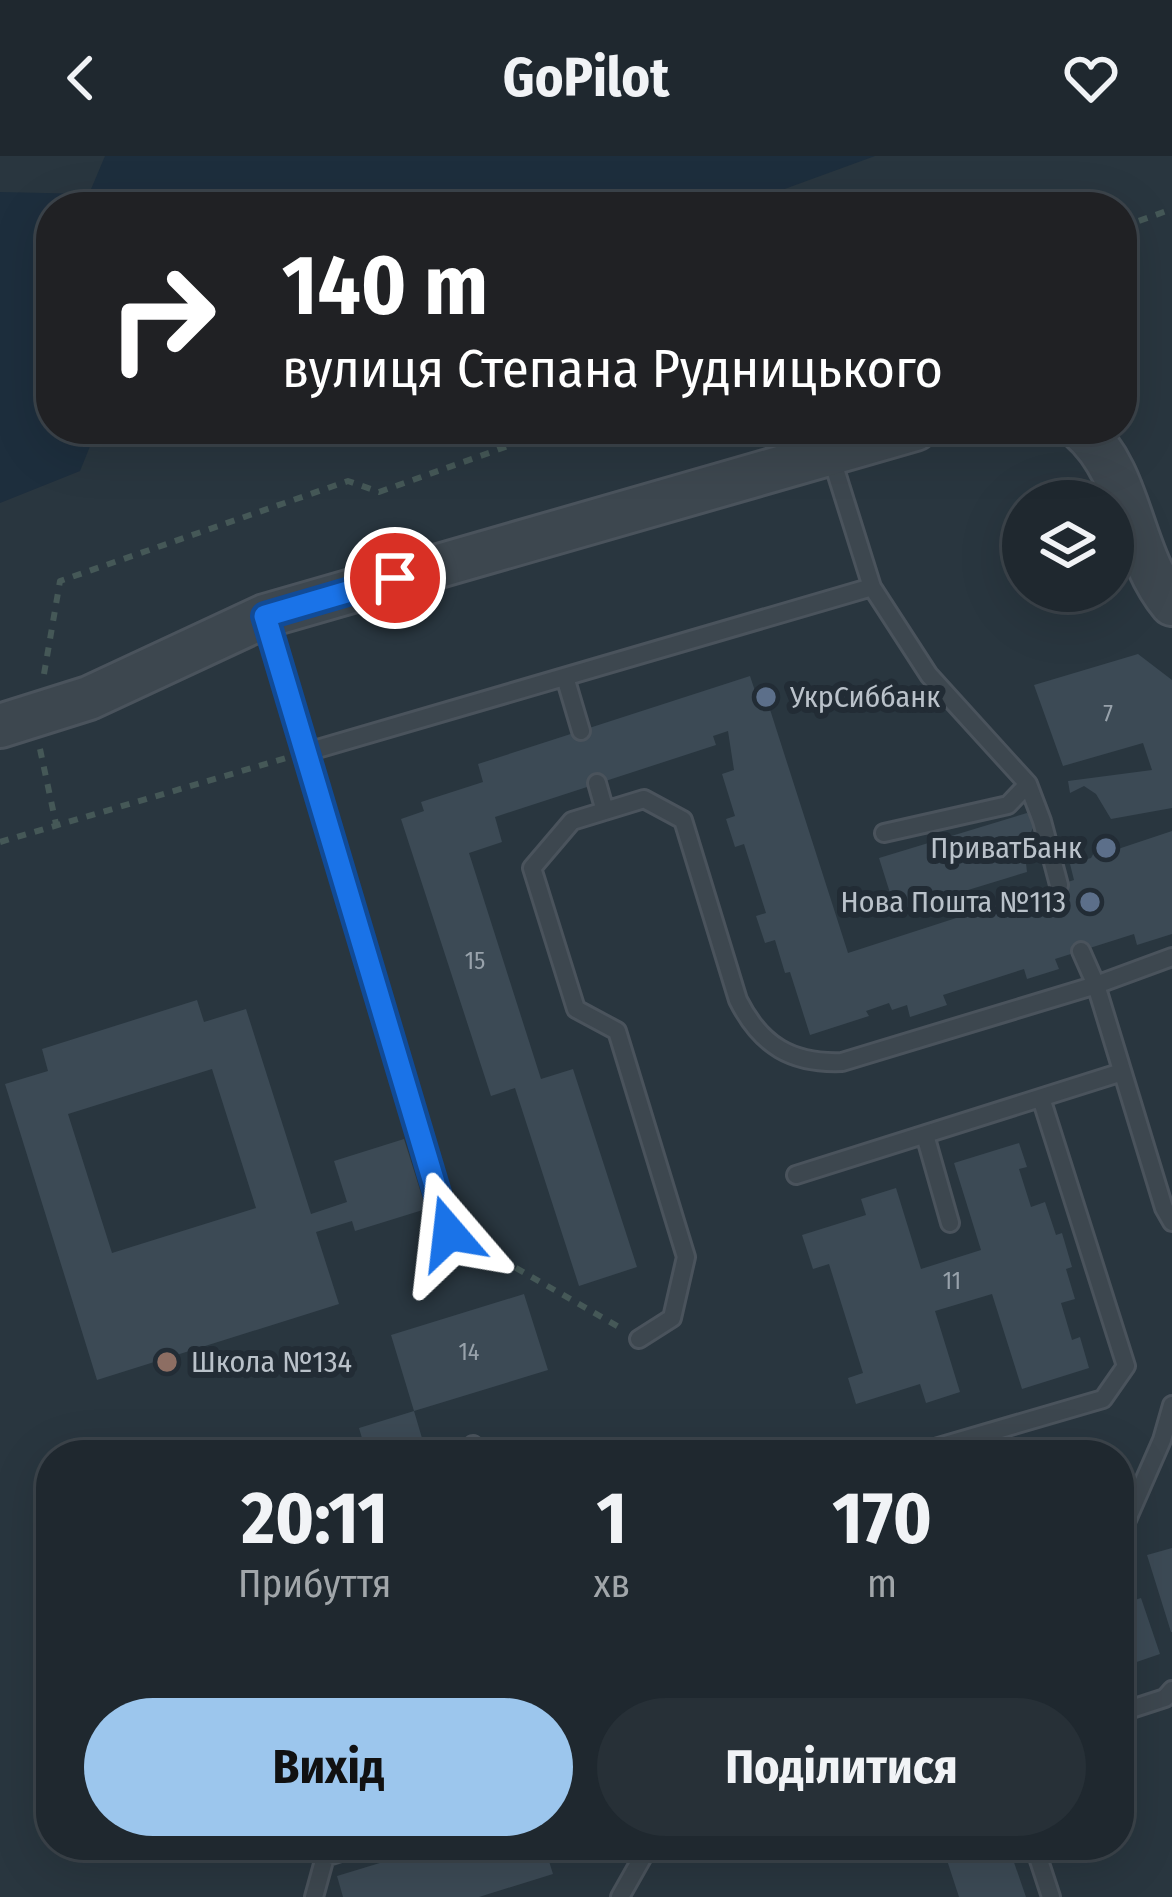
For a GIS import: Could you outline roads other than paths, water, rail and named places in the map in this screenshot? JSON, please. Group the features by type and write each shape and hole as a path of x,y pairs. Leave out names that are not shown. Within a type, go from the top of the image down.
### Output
{"street":[{"path":"0,726 89,698 265,616 860,444"},
{"path":"1094,444 1106,458 1155,582 1172,604"}],"lane":[{"path":"830,452 872,586 929,675 1028,784 1059,885"},
{"path":"307,752 872,586"},
{"path":"265,616 449,1233"},
{"path":"565,677 581,730"},
{"path":"597,784 605,811"},
{"path":"884,832 1008,805 1028,784"},
{"path":"639,1339 672,1318 686,1257 617,1031 576,1009 532,868 572,821 644,799 683,820 739,1000 759,1034 790,1057 816,1063 842,1062 1096,985 1172,957"},
{"path":"1081,951 1172,1222"},
{"path":"796,1175 1123,1072"},
{"path":"962,1440 1102,1399 1126,1366 1041,1098"},
{"path":"925,1135 950,1223"},
{"path":"1134,1504 1172,1405"},
{"path":"1134,1709 1165,1698 1172,1690"},
{"path":"314,1897 324,1860"},
{"path":"620,1897 641,1860"},
{"path":"1039,1860 1051,1897"}],"water":[{"path":"105,156 875,156 776,192 90,192"},
{"path":"0,192 36,193 36,444 91,444 80,471 0,503"}],"place":[{"name":"УкрСиббанк","path":"766,697"},
{"name":"ПриватБанк","path":"1106,848"},
{"name":"Нова Пошта №113","path":"1090,902"},
{"name":"Школа №134","path":"167,1362"}]}
